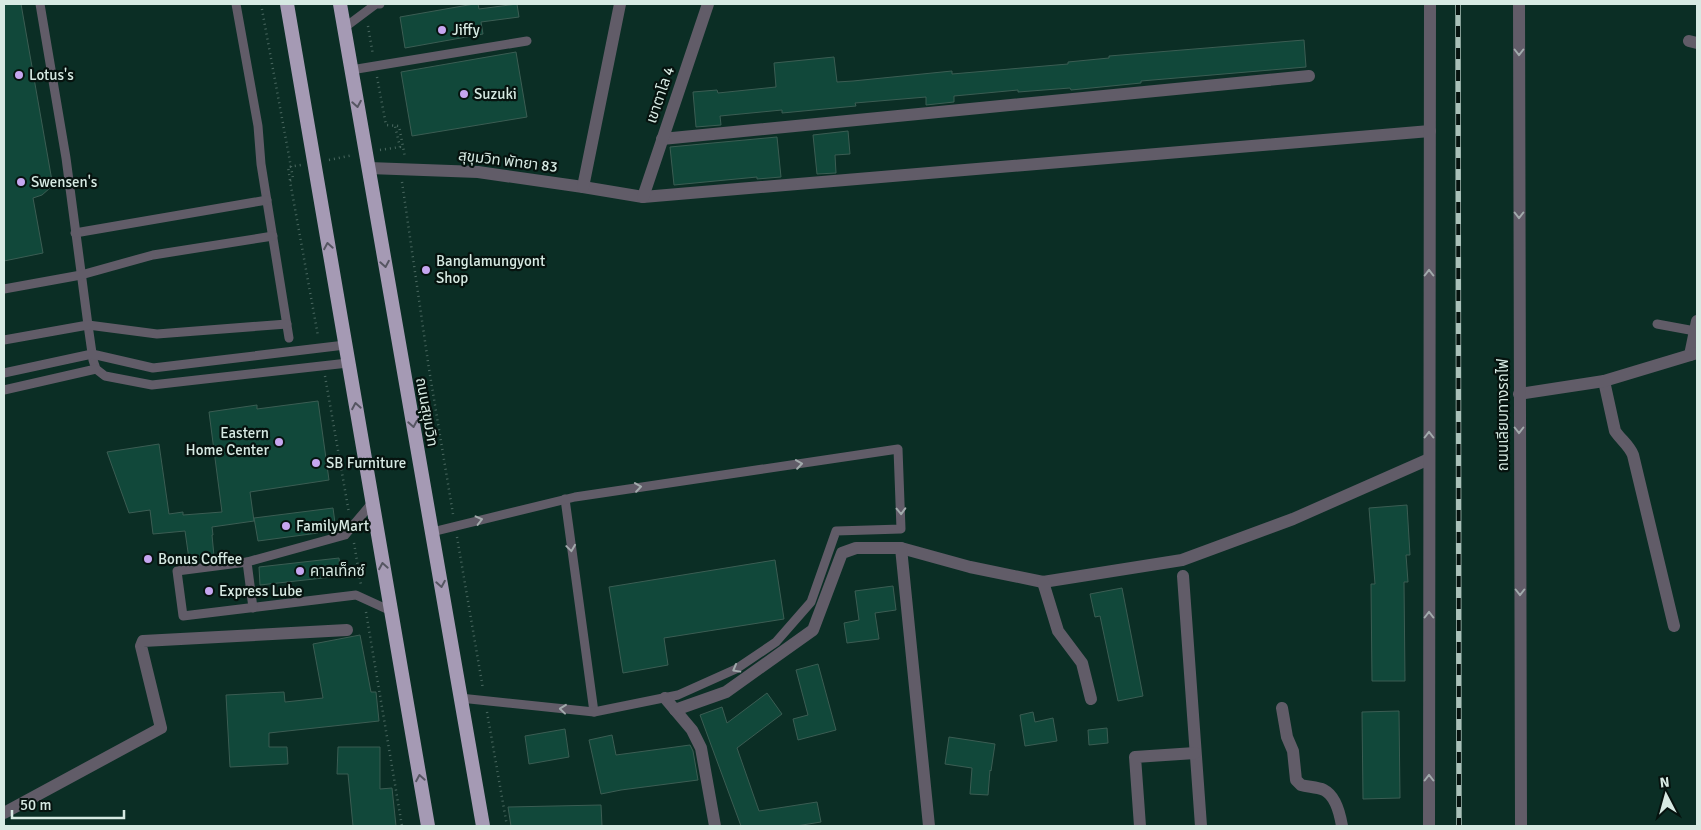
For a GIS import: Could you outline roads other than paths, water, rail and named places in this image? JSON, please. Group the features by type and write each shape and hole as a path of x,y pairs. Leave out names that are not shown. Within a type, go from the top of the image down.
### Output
{"highway":[{"path":"287,4 428,826"},
{"name":"ถนนสุขุมวิท","path":"340,4 483,826"}],"street":[{"path":"583,187 620,4"},
{"name":"เขาตาโล 4","path":"644,197 708,4"},
{"path":"1429,826 1430,4"},
{"name":"ถนนเลียบทางรถไฟ","path":"1519,4 1521,826"},
{"path":"662,139 1309,76"},
{"name":"สุขุมวิท พัทยา 83","path":"368,168 478,172 644,197 1430,131"},
{"path":"1519,394 1604,381 1696,353 1696,326"},
{"path":"1604,381 1615,431 1619,438 1629,446 1633,455 1674,626"},
{"path":"675,710 726,692 813,630 842,553 856,548 901,548 970,567 1043,582 1182,560 1293,519 1429,459"},
{"path":"901,548 929,826"},
{"path":"1183,576 1194,753 1201,826"},
{"path":"1043,582 1058,631 1082,663 1091,698"},
{"path":"4,813 161,728 141,646 143,641 347,630"},
{"path":"665,698 692,730 701,748 715,826"},
{"path":"1282,708 1287,737 1293,751 1296,780 1301,785 1325,790 1331,795 1338,810 1342,826"},
{"path":"1140,826 1135,757 1194,753"}],"lane":[{"path":"40,4 66,158 92,354 96,369 105,376 152,385 348,363"},
{"path":"236,4 258,126 261,164 289,338"},
{"path":"344,28 376,4 380,4"},
{"path":"351,70 527,42"},
{"path":"75,233 267,200"},
{"path":"4,289 81,275 153,256 273,236"},
{"path":"4,340 88,325 156,334 287,324"},
{"path":"1657,324 1696,326"},
{"path":"4,373 92,354 153,368 345,346"},
{"path":"4,390 96,369"},
{"path":"432,532 565,499 898,449 901,529 836,531 811,602 776,642 736,669 678,695 594,712 460,698"},
{"path":"565,499 594,712"},
{"path":"372,502 345,535 247,562 178,571 183,616 356,595 391,611"},
{"path":"247,562 254,608"}],"railway":[{"path":"1458,4 1459,826"}],"place":[{"name":"Jiffy","path":"442,30"},
{"name":"Lotus's","path":"19,75"},
{"name":"Suzuki","path":"464,94"},
{"name":"Swensen's","path":"21,182"},
{"name":"Banglamungyont Shop","path":"426,270"},
{"name":"Eastern Home Center","path":"279,442"},
{"name":"SB Furniture","path":"316,463"},
{"name":"FamilyMart","path":"286,526"},
{"name":"Bonus Coffee","path":"148,559"},
{"name":"คาลเท็กซ์","path":"300,571"},
{"name":"Express Lube","path":"209,591"}]}
